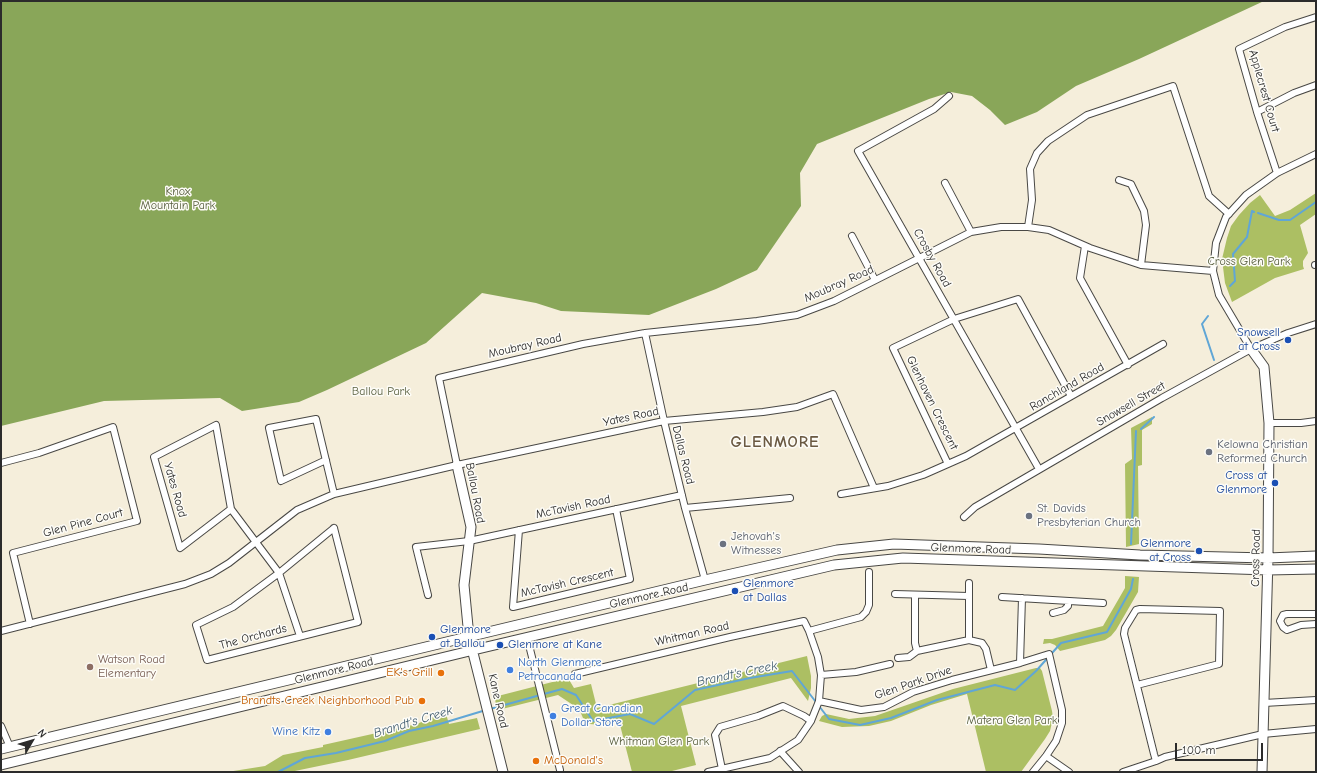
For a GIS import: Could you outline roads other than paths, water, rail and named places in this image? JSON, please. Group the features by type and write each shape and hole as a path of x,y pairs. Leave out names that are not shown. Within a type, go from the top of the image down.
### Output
{"main road":[{"name":"Cross Road","path":"1251,349 1264,367 1269,423 1268,570 1262,772"},
{"name":"Ballou Road","path":"458,465 471,527 464,585 469,636"},
{"name":"Glenmore Road","path":"6,748 469,636 837,550 894,544 1039,549 1140,555 1268,558 1316,556"},
{"name":"Glenmore Road","path":"1,765 527,637 834,565 903,558 1268,570 1316,569"},
{"name":"Kane Road","path":"469,636 503,772"}],"street":[{"name":"Applecrest Court","path":"1277,173 1257,112 1239,49 1285,27 1316,17"},
{"path":"1257,112 1294,93 1316,85"},
{"path":"1028,227 1032,200 1030,169 1037,153 1048,141 1088,115 1173,86 1209,196 1229,214"},
{"name":"Crosby Road","path":"949,96 934,109 858,151 1039,469"},
{"path":"1251,349 1219,295 1213,271 1216,243 1226,217 1246,195 1277,173 1316,154"},
{"path":"1119,180 1132,184 1144,211 1146,225 1141,265"},
{"path":"945,183 970,232"},
{"name":"Moubray Road","path":"439,378 583,344 645,333 757,321 797,315 834,301 970,232 1001,227 1028,227 1050,230 1084,246 1141,265 1213,271"},
{"path":"852,236 875,280"},
{"path":"1084,246 1080,278 1128,365"},
{"path":"954,319 1018,299 1072,396"},
{"name":"Glenhaven Crescent","path":"948,464 893,348 954,319"},
{"name":"Snowsell Street","path":"964,517 975,507 1039,469 1251,349 1288,333 1316,324"},
{"name":"Dallas Road","path":"645,333 685,508 705,580"},
{"name":"Ranchland Road","path":"1016,428 1163,344"},
{"name":"Ballou Road","path":"439,378 458,465"},
{"name":"Yates Road","path":"1,631 185,584 210,574 229,563 297,510 334,494 458,465 664,421 762,412 797,407 833,394 874,488"},
{"path":"326,460 281,481 269,428 316,419 326,460 334,494"},
{"path":"1269,423 1301,423 1316,421"},
{"name":"Yates Road","path":"231,509 180,548 154,457 216,425 231,509 257,542"},
{"name":"Glen Pine Court","path":"1,463 39,453 113,427 137,521 12,553 30,624"},
{"path":"841,494 888,486 923,475 966,456 1016,428"},
{"name":"McTavish Road","path":"428,596 416,548 469,541 682,495"},
{"path":"685,508 790,498"},
{"name":"McTavish Crescent","path":"519,530 513,606 630,579 616,509"},
{"path":"279,573 334,528 358,622 300,636"},
{"name":"The Orchards","path":"257,542 279,573 300,636 207,660 196,625 233,607 279,573"},
{"path":"708,772 770,758 798,740 811,721 819,701 821,675 818,657 809,630 861,617 866,612 868,604 869,572"},
{"path":"969,583 969,640"},
{"path":"894,594 969,596"},
{"path":"915,595 915,643 917,651"},
{"path":"1002,597 1102,603"},
{"path":"1020,663 1022,598"},
{"path":"1053,613 1064,610 1068,606 1068,601"},
{"path":"1137,685 1219,664 1220,612 1140,609 1136,610 1125,628 1124,634 1156,761"},
{"path":"1316,614 1287,614 1283,615 1280,621 1283,628 1287,630 1295,627 1316,624"},
{"path":"1294,615 1297,623 1295,627"},
{"name":"Whitman Road","path":"574,674 730,636 804,621 809,630"},
{"path":"527,637 560,770"},
{"path":"898,658 909,657 917,651 969,640 982,643 986,649 991,670"},
{"name":"Glen Park Drive","path":"819,701 861,710 884,706 914,692 952,680 1049,654 1062,710 1062,723 1056,741 1034,772"},
{"path":"821,675 856,672 890,664"},
{"path":"1264,703 1316,700"},
{"path":"722,769 715,735 720,727 758,716 783,706 811,721"},
{"path":"1,726 6,748"},
{"path":"1123,772 1165,757 1263,734 1316,728"},
{"path":"780,751 799,772"},
{"path":"1046,756 1069,772"}],"waterway":[{"name":"Brandt's Creek","path":"1258,213 1279,220 1290,220 1316,202"},
{"name":"Brandt's Creek","path":"1230,286 1235,281 1233,254 1247,237 1252,211 1254,212"},
{"name":"Brandt's Creek","path":"1208,316 1202,324 1214,360"},
{"name":"Brandt's Creek","path":"1141,429 1154,417"},
{"name":"Brandt's Creek","path":"1131,544 1136,431"},
{"name":"Brandt's Creek","path":"490,709 562,689 576,695 593,721 630,714 654,724 695,690 750,678 792,671 829,719 860,725 891,718 937,700 995,685 1015,690 1036,671 1061,643 1107,632 1131,589 1133,579"},
{"name":"Brandt's Creek","path":"278,772 305,758 336,753 385,741 409,731 433,726 486,710"}],"place":[{"name":"Snowsell at Cross","path":"1288,340"},
{"name":"Kelowna Christian Reformed Church","path":"1209,452"},
{"name":"Cross at Glenmore","path":"1275,483"},
{"name":"St. Davids Presbyterian Church","path":"1029,516"},
{"name":"Jehovah's Witnesses","path":"723,544"},
{"name":"Glenmore at Cross","path":"1199,551"},
{"name":"Glenmore at Dallas","path":"735,591"},
{"name":"Glenmore at Ballou","path":"432,637"},
{"name":"Glenmore at Kane","path":"500,645"},
{"name":"Watson Road Elementary","path":"90,667"},
{"name":"North Glenmore Petrocanada","path":"510,670"},
{"name":"EK's Grill","path":"441,673"},
{"name":"Brandts Creek Neighborhood Pub","path":"422,701"},
{"name":"Great Canadian Dollar Store","path":"553,716"},
{"name":"Wine Kitz","path":"328,732"},
{"name":"McDonald's","path":"536,761"}],"district":[{"name":"GLENMORE","path":"775,442"}],"park label":[{"name":"Knox Mountain Park","path":"178,199"},
{"name":"Cross Glen Park","path":"1249,262"},
{"name":"Ballou Park","path":"381,392"},
{"name":"Matera Glen Park","path":"1012,721"},
{"name":"Whitman Glen Park","path":"659,742"}]}
